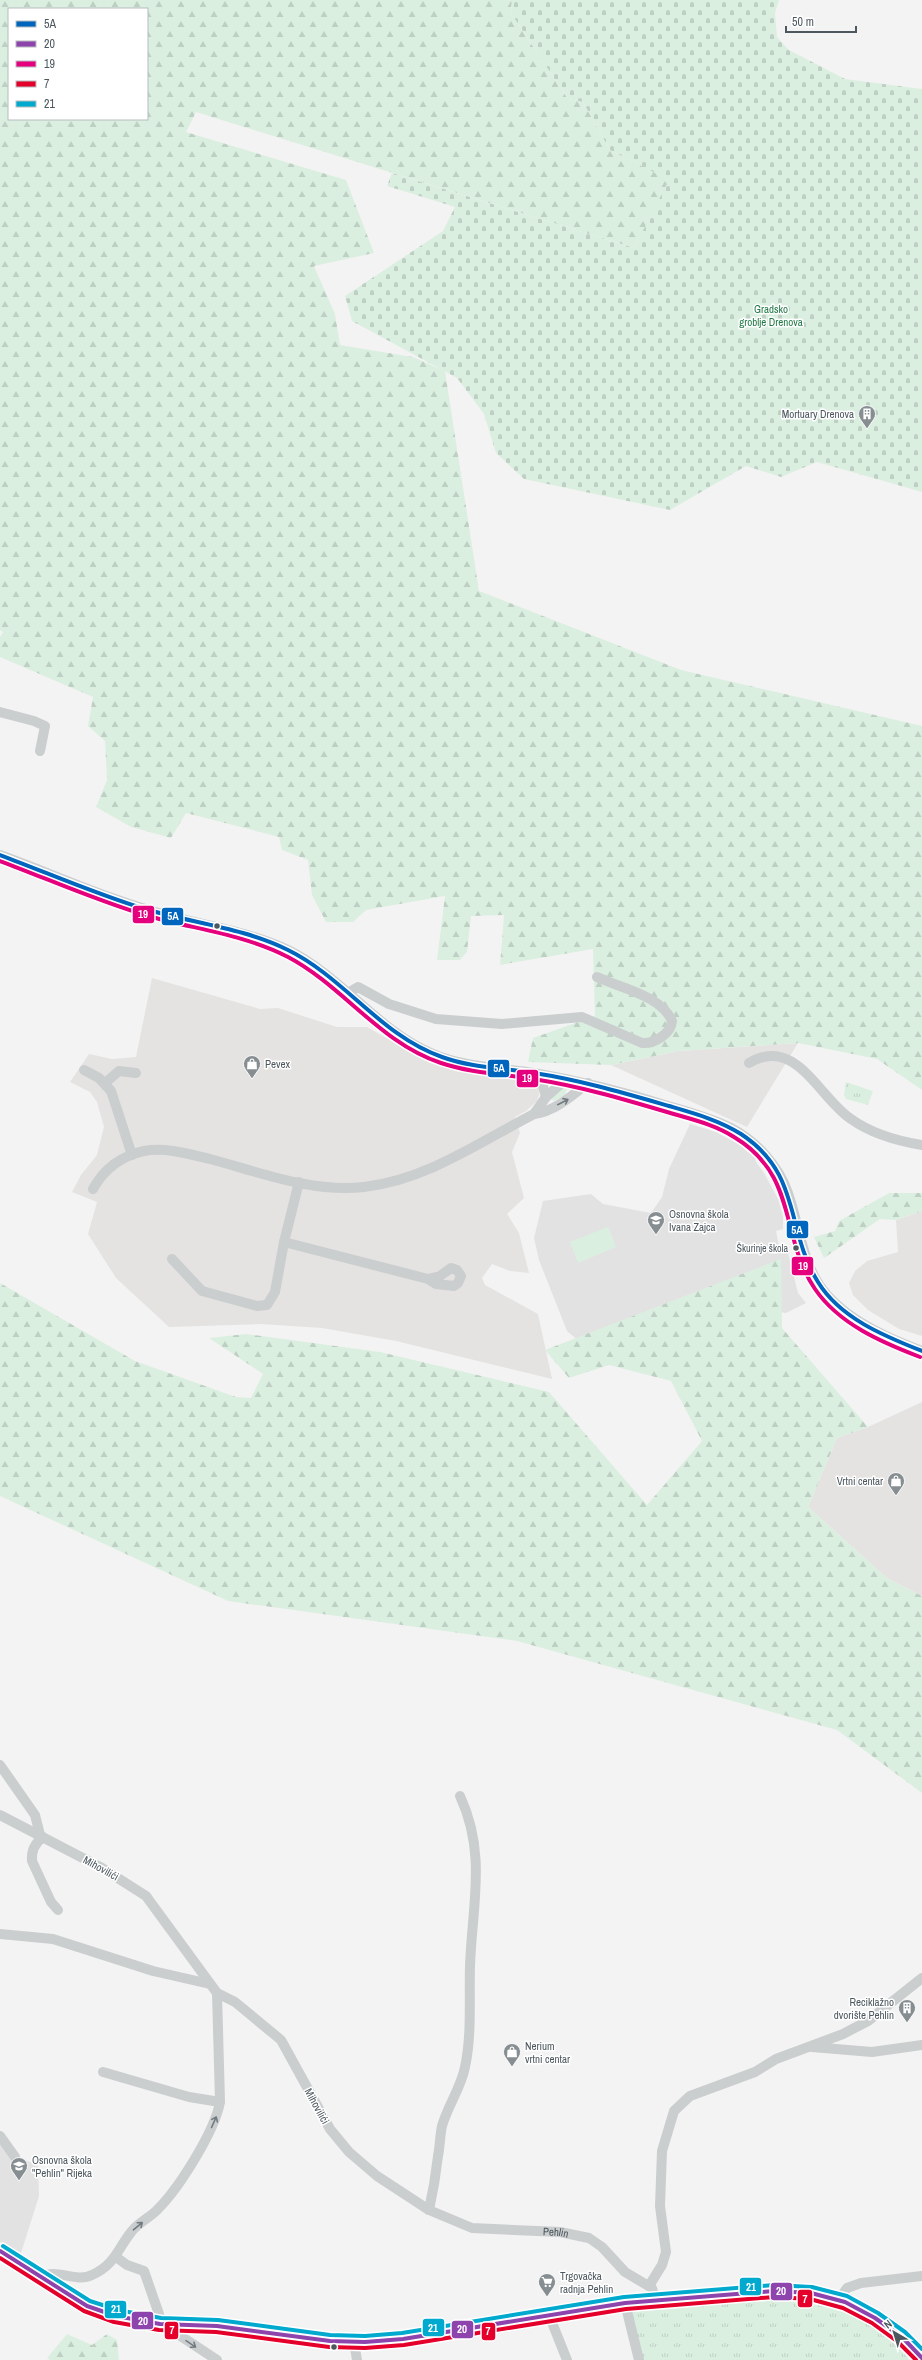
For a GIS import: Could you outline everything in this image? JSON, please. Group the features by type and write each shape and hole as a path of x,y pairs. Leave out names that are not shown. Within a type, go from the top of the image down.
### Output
{"main road":[{"path":"0,2251 87,2306 116,2316 164,2324 217,2326 330,2341 354,2342 403,2338 625,2303 656,2302 774,2291 811,2293 838,2300 875,2318 896,2333 922,2358"}],"street":[{"path":"0,712 34,721 45,726 40,751"},
{"path":"0,855 117,899 167,915 257,937 302,958 404,1038 432,1054 460,1062 588,1083 704,1117 731,1128 754,1145 774,1167 788,1191 807,1259 827,1295 848,1313 863,1322 922,1351"},
{"path":"348,993 358,987 389,1004 436,1020 502,1024 582,1017 642,1043 648,1043 668,1030 672,1025 670,1016 653,1000 597,977"},
{"path":"749,1063 758,1058 771,1056 786,1059 803,1068 827,1098 850,1119 885,1137 922,1145"},
{"path":"84,1070 105,1083 116,1102 120,1123 132,1154"},
{"path":"105,1083 119,1071 136,1073"},
{"path":"537,1074 542,1083 546,1096"},
{"path":"534,1114 546,1096 566,1079"},
{"path":"93,1190 108,1169 120,1160 132,1154 146,1151 177,1152 299,1182 344,1188 394,1182 438,1166 534,1114 541,1113 567,1100 588,1083"},
{"path":"172,1260 202,1291 257,1306 267,1305 274,1292 284,1242 299,1182"},
{"path":"284,1242 428,1279"},
{"path":"0,1765 35,1815 41,1836 36,1842 32,1854 32,1861 51,1902 58,1910"},
{"path":"429,2210 442,2127 458,2090 466,2066 470,1942 476,1905 476,1861 473,1832 460,1796"},
{"name":"Mihovilići","path":"0,1815 102,1868 146,1896 217,1993 235,2002 281,2040 330,2129 349,2152 377,2176 429,2210"},
{"path":"0,1934 53,1939 153,1971 210,1984"},
{"path":"656,2302 654,2290 649,2286 662,2265 666,2252 660,2206 662,2152 674,2111 690,2096 755,2072 776,2059 843,2034 868,2021 922,1978"},
{"path":"42,2277 50,2273 71,2277 88,2277 105,2267 116,2258 122,2243 133,2229 158,2210 193,2160 218,2115 220,2102 217,1993"},
{"path":"808,2046 872,2052 922,2045"},
{"path":"103,2072 190,2097 220,2102"},
{"path":"0,2136 15,2157"},
{"name":"Pehlin","path":"429,2210 472,2228 560,2232 589,2238 602,2247 625,2272 649,2286"},
{"path":"116,2258 127,2265 144,2271 164,2324 217,2360"},
{"path":"838,2300 846,2288 861,2283 922,2276"},
{"path":"625,2303 639,2360"},
{"path":"549,2315 567,2360"},
{"path":"354,2342 356,2360"}],"shaded area":[{"path":"152,978 260,1009 278,1008 337,1027 367,1027 430,1063 459,1072 534,1079 538,1082 539,1095 537,1101 526,1111 515,1117 520,1133 512,1152 524,1198 507,1214 519,1233 529,1273 510,1271 492,1264 482,1278 485,1285 538,1314 552,1379 396,1341 322,1328 260,1324 169,1327 116,1278 88,1234 97,1202 72,1192 81,1175 97,1155 104,1127 97,1102 90,1092 70,1082 89,1054 112,1059 136,1057"},
{"path":"798,1043 747,1127 611,1065 679,1051"},
{"name":"Osnovna škola Ivana Zajca","path":"690,1124 716,1132 738,1144 755,1158 778,1199 783,1216 783,1229 776,1231 780,1250 787,1249 798,1293 806,1303 786,1313 773,1311 580,1342 567,1331 539,1260 534,1238 543,1201 591,1194 603,1204 651,1213 662,1197 669,1169"},
{"path":"922,1211 922,1336 899,1329 868,1310 853,1295 849,1283 855,1271 867,1261 898,1252 896,1220"},
{"path":"922,1402 922,1596 888,1579 808,1507 837,1438 868,1427"},
{"name":"Osnovna škola \"Pehlin\" Rijeka","path":"0,2133 17,2156 38,2166 39,2196 21,2253 0,2242"}],"green space":[{"path":"0,0 512,0 511,13 568,99 583,102 610,150 670,180 634,248 196,112 186,132 346,180 374,253 314,266 335,314 340,345 413,357 445,371 479,591 681,670 922,726 922,1090 877,1059 798,1043 679,1051 611,1065 528,1062 533,1038 595,1016 593,949 500,965 504,915 471,916 467,952 460,960 437,960 445,896 366,910 353,922 326,922 312,895 308,860 282,850 279,837 186,813 171,838 131,827 96,807 107,780 105,741 88,726 93,697 0,657 0,637 3,632 0,630"},
{"name":"Gradsko groblje Drenova","path":"512,0 779,0 775,13 777,37 789,50 845,79 922,89 922,492 817,462 781,477 746,466 670,510 524,479 496,453 484,414 457,378 352,321 345,296 443,231 455,207 387,186 392,173 634,248 669,180 610,150 583,102 568,99 511,13"},
{"path":"846,1082 873,1091 868,1105 846,1099 844,1095"},
{"path":"565,1086 567,1088 565,1095 554,1101 551,1098"},
{"path":"889,1193 922,1193 922,1211 896,1220 880,1219 824,1258 814,1237 835,1231 839,1221"},
{"path":"608,1227 616,1247 578,1263 570,1242"},
{"path":"781,1259 782,1328 868,1427 837,1438 808,1507 888,1579 922,1596 922,1793 837,1730 517,1641 228,1601 0,1496 0,1283 135,1361 236,1397 251,1398 263,1374 209,1338 246,1334 380,1352 549,1392 647,1505 702,1441 671,1381 609,1365 569,1378 545,1350"},
{"path":"773,2300 813,2304 848,2314 880,2332 910,2360 643,2360 631,2312"},
{"path":"67,2334 92,2345 107,2334 117,2340 119,2360 50,2360 47,2358"}],"transit line":[{"name":"5A","path":"0,855 90,890 145,909 236,931 271,942 288,950 328,976 381,1021 400,1035 420,1048 442,1057 476,1066 523,1071 602,1087 697,1114 733,1129 760,1150 774,1167 783,1184 790,1203 808,1262 818,1282 827,1295 838,1306 864,1324 893,1339 922,1351"},
{"name":"19","path":"0,861 126,909 163,920 236,937 271,949 308,969 399,1042 419,1054 441,1063 475,1071 533,1079 584,1089 710,1125 726,1132 755,1153 769,1170 779,1188 796,1248 804,1269 815,1289 825,1301 848,1322 876,1338 920,1357"},
{"name":"21","path":"3,2246 90,2301 118,2310 161,2318 218,2320 330,2335 365,2336 402,2333 624,2297 774,2285 812,2287 847,2296 878,2313 905,2332 922,2349"},
{"name":"20","path":"0,2251 87,2306 116,2316 160,2324 217,2326 330,2341 365,2342 403,2339 625,2303 774,2291 811,2293 845,2302 875,2318 902,2337 922,2358"},
{"name":"7","path":"0,2258 84,2311 114,2322 159,2330 216,2332 329,2347 365,2348 404,2345 626,2309 774,2297 810,2299 843,2308 872,2323 898,2342 916,2360"}],"place":[{"name":"Mortuary Drenova","path":"867,429"},
{"name":"Pevex","path":"252,1079"},
{"name":"Osnovna škola Ivana Zajca","path":"656,1235"},
{"name":"Škurinje škola","path":"796,1248"},
{"name":"Vrtni centar","path":"896,1496"},
{"name":"Reciklažno dvorište Pehlin","path":"907,2023"},
{"name":"Nerium vrtni centar","path":"512,2067"},
{"name":"Osnovna škola \"Pehlin\" Rijeka","path":"19,2181"},
{"name":"Trgovačka radnja Pehlin","path":"547,2297"}]}
